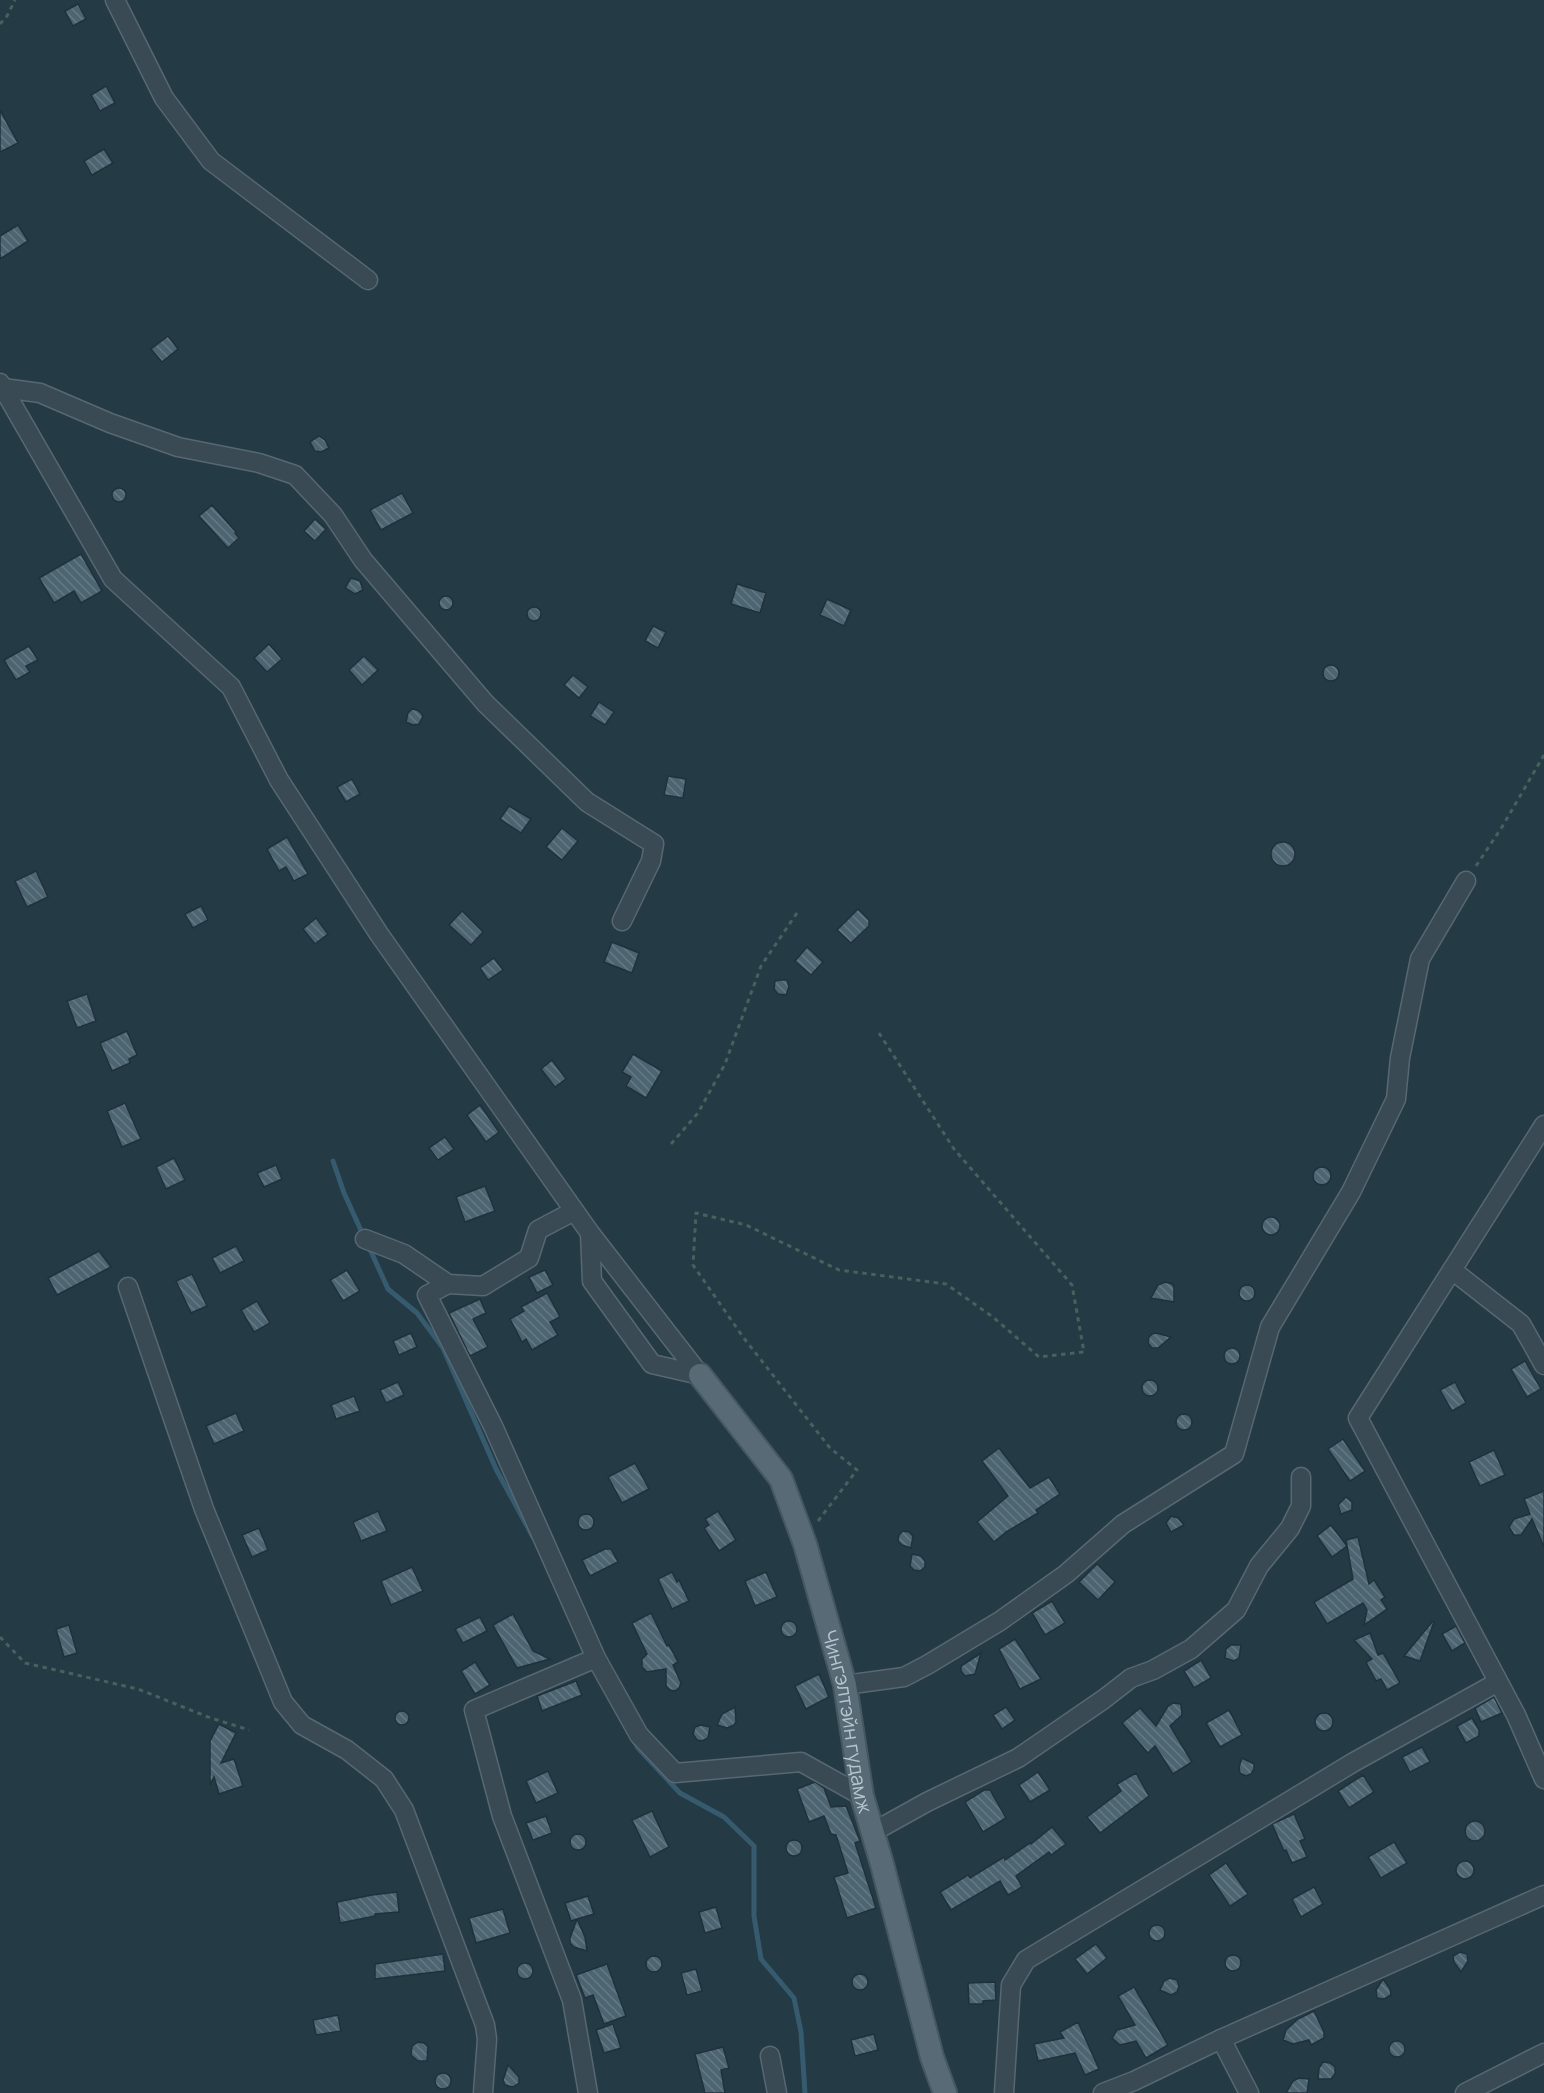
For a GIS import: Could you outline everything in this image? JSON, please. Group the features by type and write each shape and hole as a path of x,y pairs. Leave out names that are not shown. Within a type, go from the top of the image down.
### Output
{"main road":[{"name":"Чингэлтэйн гудамж","path":"700,1375 781,1479 805,1544 845,1685 862,1796 932,2056 945,2093"}],"street":[{"path":"115,0 164,98 211,161 368,280"},
{"path":"1,385 40,393 110,423 178,447 259,463 295,474 333,515 363,560 485,703 587,802 654,844 651,861 622,921"},
{"path":"1,385 113,579 231,687 279,780 379,934 590,1233 700,1375"},
{"path":"845,1685 904,1677 1000,1621 1056,1580 1123,1524 1234,1454 1270,1327 1351,1192 1396,1099 1400,1058 1420,960 1466,881"},
{"path":"1544,1125 1358,1418 1516,1715 1544,1779"},
{"path":"574,1210 538,1230 529,1258 483,1286 448,1284 427,1294 493,1426 596,1658 639,1735 675,1773 801,1762 862,1796"},
{"path":"590,1233 592,1281 652,1364 700,1375"},
{"path":"365,1239 404,1254 448,1284"},
{"path":"1452,1270 1521,1324 1544,1365"},
{"path":"128,1287 204,1509 283,1702 302,1725 347,1750 384,1779 404,1810 485,2025 488,2039 483,2093"},
{"path":"873,1832 927,1802 1018,1758 1131,1678 1153,1670 1191,1649 1236,1610 1259,1566 1290,1528 1301,1506 1301,1477"},
{"path":"588,2093 572,2001 502,1816 474,1710 596,1658"},
{"path":"1004,2093 1011,1985 1026,1960 1354,1762 1498,1682"},
{"path":"1103,2093 1544,1895"},
{"path":"1221,2039 1249,2093"},
{"path":"1465,2093 1544,2053"},
{"path":"770,2056 777,2093"}],"path":[{"path":"0,24 8,16 15,0"},
{"path":"1466,881 1502,827 1544,755"},
{"path":"671,1144 698,1113 726,1064 761,966 799,910"},
{"path":"812,1528 857,1470 830,1448 743,1337 693,1265 696,1213 746,1225 839,1270 946,1284 993,1317 1039,1357 1084,1352 1072,1285 954,1149 879,1033"},
{"path":"0,1637 25,1663 138,1689 208,1717 249,1730"}],"building":[{"path":"78,4 86,19 73,26 65,11"},
{"path":"106,86 115,103 100,111 91,95"},
{"path":"0,110 18,143 0,152"},
{"path":"104,149 113,163 92,175 84,161"},
{"path":"18,225 28,241 0,259 0,236"},
{"path":"168,336 178,349 162,362 151,349"},
{"path":"319,436 325,440 329,448 321,452 315,451 310,442"},
{"path":"116,488 122,488 126,495 122,502 116,502 112,498 112,492"},
{"path":"402,493 413,513 381,530 370,510"},
{"path":"212,505 239,538 228,548 199,516"},
{"path":"315,519 326,529 315,541 304,531"},
{"path":"81,554 102,591 81,603 74,591 54,603 39,578"},
{"path":"351,578 360,581 363,590 355,594 345,588"},
{"path":"737,584 766,593 760,613 731,604"},
{"path":"443,596 449,596 453,603 449,610 443,610 439,606 439,600"},
{"path":"827,599 851,610 844,626 820,615"},
{"path":"531,607 537,607 541,614 537,621 531,621 527,617 527,611"},
{"path":"653,626 666,632 658,648 645,641"},
{"path":"269,644 282,659 267,672 254,658"},
{"path":"29,646 38,660 26,666 30,672 16,680 4,660"},
{"path":"364,656 378,670 362,685 349,670"},
{"path":"1331,665 1337,667 1339,673 1337,679 1331,681 1325,679 1323,673 1325,667"},
{"path":"573,675 588,687 579,698 564,685"},
{"path":"599,702 614,712 605,725 590,716"},
{"path":"412,709 417,710 423,716 419,724 413,725 406,722 408,713"},
{"path":"668,776 686,779 683,798 664,795"},
{"path":"352,779 360,794 346,802 337,787"},
{"path":"509,806 531,819 521,833 500,819"},
{"path":"562,828 578,841 562,860 546,847"},
{"path":"287,837 308,874 294,881 286,867 279,871 267,849"},
{"path":"1283,842 1291,846 1295,854 1291,862 1283,866 1275,862 1271,854 1275,846"},
{"path":"36,871 48,897 27,907 15,881"},
{"path":"201,906 208,920 193,928 185,914"},
{"path":"858,909 869,920 869,926 851,943 837,930"},
{"path":"462,911 483,932 471,945 449,925"},
{"path":"316,918 328,934 315,944 303,929"},
{"path":"612,942 639,953 632,973 604,962"},
{"path":"807,947 823,962 811,975 795,961"},
{"path":"494,958 503,970 488,980 480,968"},
{"path":"787,980 789,987 786,995 778,994 774,989 775,981"},
{"path":"87,994 96,1021 77,1028 67,1001"},
{"path":"127,1031 137,1055 129,1059 130,1063 112,1071 100,1043"},
{"path":"633,1054 662,1071 646,1098 626,1086 631,1077 622,1072"},
{"path":"552,1060 566,1079 555,1087 541,1069"},
{"path":"125,1103 141,1139 122,1147 107,1111"},
{"path":"480,1105 499,1132 486,1142 467,1115"},
{"path":"445,1137 454,1149 438,1160 429,1148"},
{"path":"174,1158 185,1180 166,1189 156,1167"},
{"path":"276,1165 282,1179 264,1187 257,1173"},
{"path":"1322,1167 1328,1170 1331,1176 1328,1182 1322,1185 1316,1182 1313,1176 1316,1170"},
{"path":"485,1186 495,1211 465,1222 456,1197"},
{"path":"1271,1217 1277,1220 1280,1226 1277,1232 1271,1235 1265,1232 1262,1226 1265,1220"},
{"path":"236,1246 244,1261 220,1273 212,1258"},
{"path":"99,1251 111,1267 57,1295 48,1278"},
{"path":"347,1270 360,1291 343,1301 330,1280"},
{"path":"545,1270 553,1285 537,1293 529,1277"},
{"path":"192,1274 207,1306 191,1313 176,1281"},
{"path":"1165,1282 1174,1287 1174,1302 1151,1298 1158,1285"},
{"path":"1247,1285 1253,1287 1255,1293 1253,1299 1247,1301 1241,1299 1239,1293 1241,1287"},
{"path":"547,1293 560,1317 550,1322 558,1335 532,1350 526,1339 522,1342 510,1319 524,1311 521,1307"},
{"path":"480,1299 486,1313 473,1319 488,1347 470,1356 449,1313"},
{"path":"257,1301 270,1323 254,1332 241,1310"},
{"path":"411,1333 417,1347 399,1355 393,1341"},
{"path":"1156,1333 1171,1337 1158,1348 1152,1348 1148,1343 1149,1337"},
{"path":"1232,1348 1240,1356 1232,1364 1224,1356"},
{"path":"1525,1361 1541,1389 1527,1397 1511,1369"},
{"path":"1150,1380 1158,1388 1150,1396 1142,1388"},
{"path":"398,1382 404,1395 386,1403 380,1390"},
{"path":"1455,1382 1466,1403 1452,1411 1440,1390"},
{"path":"354,1396 360,1411 336,1419 331,1405"},
{"path":"236,1413 244,1431 214,1444 206,1426"},
{"path":"1184,1414 1190,1416 1192,1422 1190,1428 1184,1430 1178,1428 1176,1422 1178,1416"},
{"path":"1343,1439 1365,1471 1350,1481 1328,1449"},
{"path":"999,1448 1030,1488 1049,1477 1060,1494 1036,1510 1038,1513 994,1542 977,1522 1008,1496 982,1461"},
{"path":"1494,1450 1505,1475 1480,1486 1469,1462"},
{"path":"635,1463 649,1489 622,1503 608,1477"},
{"path":"1544,1491 1544,1547 1532,1519 1521,1535 1514,1535 1509,1527 1514,1519 1530,1514 1524,1499"},
{"path":"1346,1497 1352,1502 1352,1510 1341,1514 1338,1505"},
{"path":"378,1511 387,1531 361,1541 353,1522"},
{"path":"718,1511 736,1540 719,1551 704,1528 709,1525 705,1519"},
{"path":"583,1514 589,1514 594,1522 592,1528 583,1530 578,1525 578,1519"},
{"path":"1171,1516 1178,1518 1184,1525 1171,1532 1166,1523"},
{"path":"1331,1525 1347,1546 1332,1557 1317,1536"},
{"path":"259,1528 268,1550 252,1557 242,1535"},
{"path":"903,1531 913,1536 911,1548 898,1541"},
{"path":"1358,1537 1369,1584 1374,1580 1385,1597 1381,1600 1387,1609 1364,1625 1367,1610 1363,1603 1327,1624 1314,1602 1353,1579 1346,1540"},
{"path":"605,1549 611,1549 618,1562 590,1576 582,1560"},
{"path":"912,1554 921,1556 925,1561 925,1567 920,1571 910,1566"},
{"path":"1097,1564 1115,1582 1098,1600 1079,1582"},
{"path":"412,1567 423,1591 391,1605 381,1581"},
{"path":"672,1572 677,1582 679,1580 689,1601 672,1609 658,1579"},
{"path":"766,1572 777,1597 755,1606 745,1581"},
{"path":"1052,1601 1065,1623 1045,1635 1032,1613"},
{"path":"651,1613 667,1646 669,1645 678,1662 673,1665 681,1683 675,1691 666,1686 666,1669 647,1672 642,1667 642,1659 647,1654 632,1623"},
{"path":"513,1614 533,1651 550,1659 517,1668 493,1625"},
{"path":"480,1617 487,1631 463,1643 455,1629"},
{"path":"786,1621 792,1621 797,1629 795,1635 786,1637 781,1632 781,1626"},
{"path":"1434,1622 1420,1661 1404,1656"},
{"path":"69,1625 77,1653 64,1657 56,1629"},
{"path":"1456,1626 1465,1643 1452,1651 1442,1634"},
{"path":"1370,1633 1378,1655 1383,1653 1400,1683 1387,1690 1381,1679 1376,1681 1366,1662 1372,1659 1354,1640"},
{"path":"1015,1639 1041,1679 1020,1689 999,1649"},
{"path":"1231,1645 1241,1645 1239,1658 1234,1661 1225,1658 1226,1649"},
{"path":"981,1653 975,1674 965,1676 961,1671 961,1666"},
{"path":"1201,1660 1211,1678 1194,1688 1184,1671"},
{"path":"475,1662 490,1685 475,1694 461,1671"},
{"path":"819,1674 829,1697 806,1709 795,1686"},
{"path":"576,1681 582,1695 542,1711 537,1696"},
{"path":"1494,1697 1502,1713 1481,1722 1475,1708"},
{"path":"1173,1703 1181,1704 1182,1715 1170,1726 1192,1762 1173,1774 1155,1746 1148,1753 1122,1723 1140,1708 1156,1726 1168,1706"},
{"path":"735,1707 736,1722 734,1725 727,1728 717,1725 722,1714"},
{"path":"1006,1707 1015,1720 1002,1729 993,1715"},
{"path":"1229,1710 1242,1735 1220,1747 1206,1723"},
{"path":"399,1711 405,1711 409,1718 405,1725 399,1725 395,1721 395,1715"},
{"path":"1324,1713 1330,1716 1333,1722 1330,1728 1324,1731 1318,1728 1315,1722 1318,1716"},
{"path":"1472,1718 1479,1730 1479,1736 1466,1743 1457,1726"},
{"path":"219,1724 236,1733 221,1763 234,1759 243,1786 219,1794 214,1777 210,1785 210,1741"},
{"path":"701,1725 710,1727 708,1738 702,1741 697,1740 693,1734 695,1727"},
{"path":"1422,1747 1430,1762 1410,1772 1402,1757"},
{"path":"1242,1758 1254,1764 1251,1774 1246,1776 1240,1773"},
{"path":"548,1771 558,1793 536,1803 526,1781"},
{"path":"1038,1772 1050,1790 1030,1802 1019,1785"},
{"path":"1136,1773 1149,1796 1100,1833 1087,1817 1121,1791 1117,1784"},
{"path":"1363,1775 1374,1792 1349,1808 1338,1791"},
{"path":"815,1782 824,1788 831,1807 846,1806 860,1841 855,1843 876,1908 847,1918 834,1877 848,1873 836,1835 831,1834 824,1816 809,1822 797,1789"},
{"path":"984,1790 990,1790 1006,1818 983,1832 965,1802"},
{"path":"652,1811 669,1847 650,1857 632,1820"},
{"path":"1294,1814 1305,1839 1300,1841 1307,1857 1292,1863 1272,1824"},
{"path":"546,1816 552,1833 533,1840 526,1823"},
{"path":"1475,1821 1482,1824 1485,1831 1482,1838 1475,1841 1468,1838 1465,1831 1468,1824"},
{"path":"1052,1827 1066,1844 1051,1855 1049,1852 1016,1876 1022,1887 1008,1895 1000,1881 951,1910 940,1892 968,1875 970,1878 1004,1857 1005,1860 1031,1844"},
{"path":"578,1834 584,1836 586,1842 584,1848 578,1850 572,1848 570,1842 572,1836"},
{"path":"791,1840 797,1840 802,1848 800,1854 791,1856 786,1851 786,1845"},
{"path":"1394,1842 1407,1863 1381,1878 1368,1857"},
{"path":"1465,1861 1471,1864 1474,1870 1471,1876 1465,1879 1459,1876 1456,1870 1459,1864"},
{"path":"1226,1863 1248,1894 1230,1906 1209,1875"},
{"path":"1314,1887 1323,1904 1301,1917 1292,1899"},
{"path":"397,1892 399,1912 375,1914 375,1916 340,1923 337,1902"},
{"path":"588,1896 594,1914 571,1921 565,1903"},
{"path":"716,1907 722,1928 705,1933 699,1912"},
{"path":"503,1909 510,1933 476,1943 469,1918"},
{"path":"577,1919 585,1937 587,1951 574,1947 570,1943"},
{"path":"1154,1925 1160,1925 1165,1933 1163,1939 1154,1941 1149,1936 1149,1930"},
{"path":"1096,1944 1107,1958 1087,1974 1075,1959"},
{"path":"1460,1952 1467,1954 1468,1961 1461,1972 1453,1956"},
{"path":"443,1954 445,1971 375,1979 375,1964"},
{"path":"1230,1955 1236,1955 1241,1963 1239,1969 1230,1971 1225,1966 1225,1960"},
{"path":"651,1956 657,1956 662,1964 660,1970 651,1972 646,1967 646,1961"},
{"path":"525,1963 531,1965 533,1971 531,1977 525,1979 519,1977 517,1971 519,1965"},
{"path":"607,1964 626,2016 604,2024 593,1995 585,1998 576,1975"},
{"path":"696,1969 702,1991 687,1995 681,1973"},
{"path":"860,1974 866,1976 868,1982 866,1988 860,1990 854,1988 852,1982 854,1976"},
{"path":"1170,1978 1177,1980 1179,1986 1177,1992 1171,1995 1160,1990 1164,1981"},
{"path":"1383,1979 1391,1995 1384,1999 1377,1998 1376,1990"},
{"path":"995,1982 996,2000 983,2001 983,2004 969,2004 968,1983"},
{"path":"1134,1987 1168,2045 1146,2058 1136,2041 1120,2045 1112,2038 1117,2030 1135,2025 1118,1996"},
{"path":"1314,2011 1324,2032 1324,2038 1311,2045 1309,2040 1293,2044 1283,2040 1286,2030 1298,2019"},
{"path":"338,2015 341,2031 316,2035 313,2020"},
{"path":"1078,2022 1099,2069 1085,2075 1075,2053 1038,2061 1034,2044 1064,2038 1060,2032"},
{"path":"613,2024 621,2048 604,2053 596,2030"},
{"path":"874,2034 878,2050 855,2056 851,2040"},
{"path":"1397,2041 1403,2043 1405,2049 1403,2055 1397,2057 1391,2055 1389,2049 1391,2043"},
{"path":"418,2042 428,2047 427,2061 418,2061 411,2055 412,2046"},
{"path":"723,2047 729,2068 721,2070 725,2093 705,2093 695,2054"},
{"path":"1323,2062 1335,2067 1335,2074 1331,2079 1318,2079 1319,2068"},
{"path":"508,2065 519,2077 519,2083 513,2087 505,2085 503,2080"},
{"path":"440,2073 446,2073 451,2081 449,2087 440,2089 435,2084 435,2078"},
{"path":"1299,2078 1309,2079 1307,2093 1286,2093 1293,2081"}],"waterway":[{"path":"333,1161 344,1193 364,1237"},
{"path":"368,1245 388,1289 417,1313 443,1348 496,1469 533,1537"},
{"path":"633,1739 638,1748 680,1793 724,1817 754,1846 754,1916 761,1959 794,1998 801,2032 805,2093"}]}
